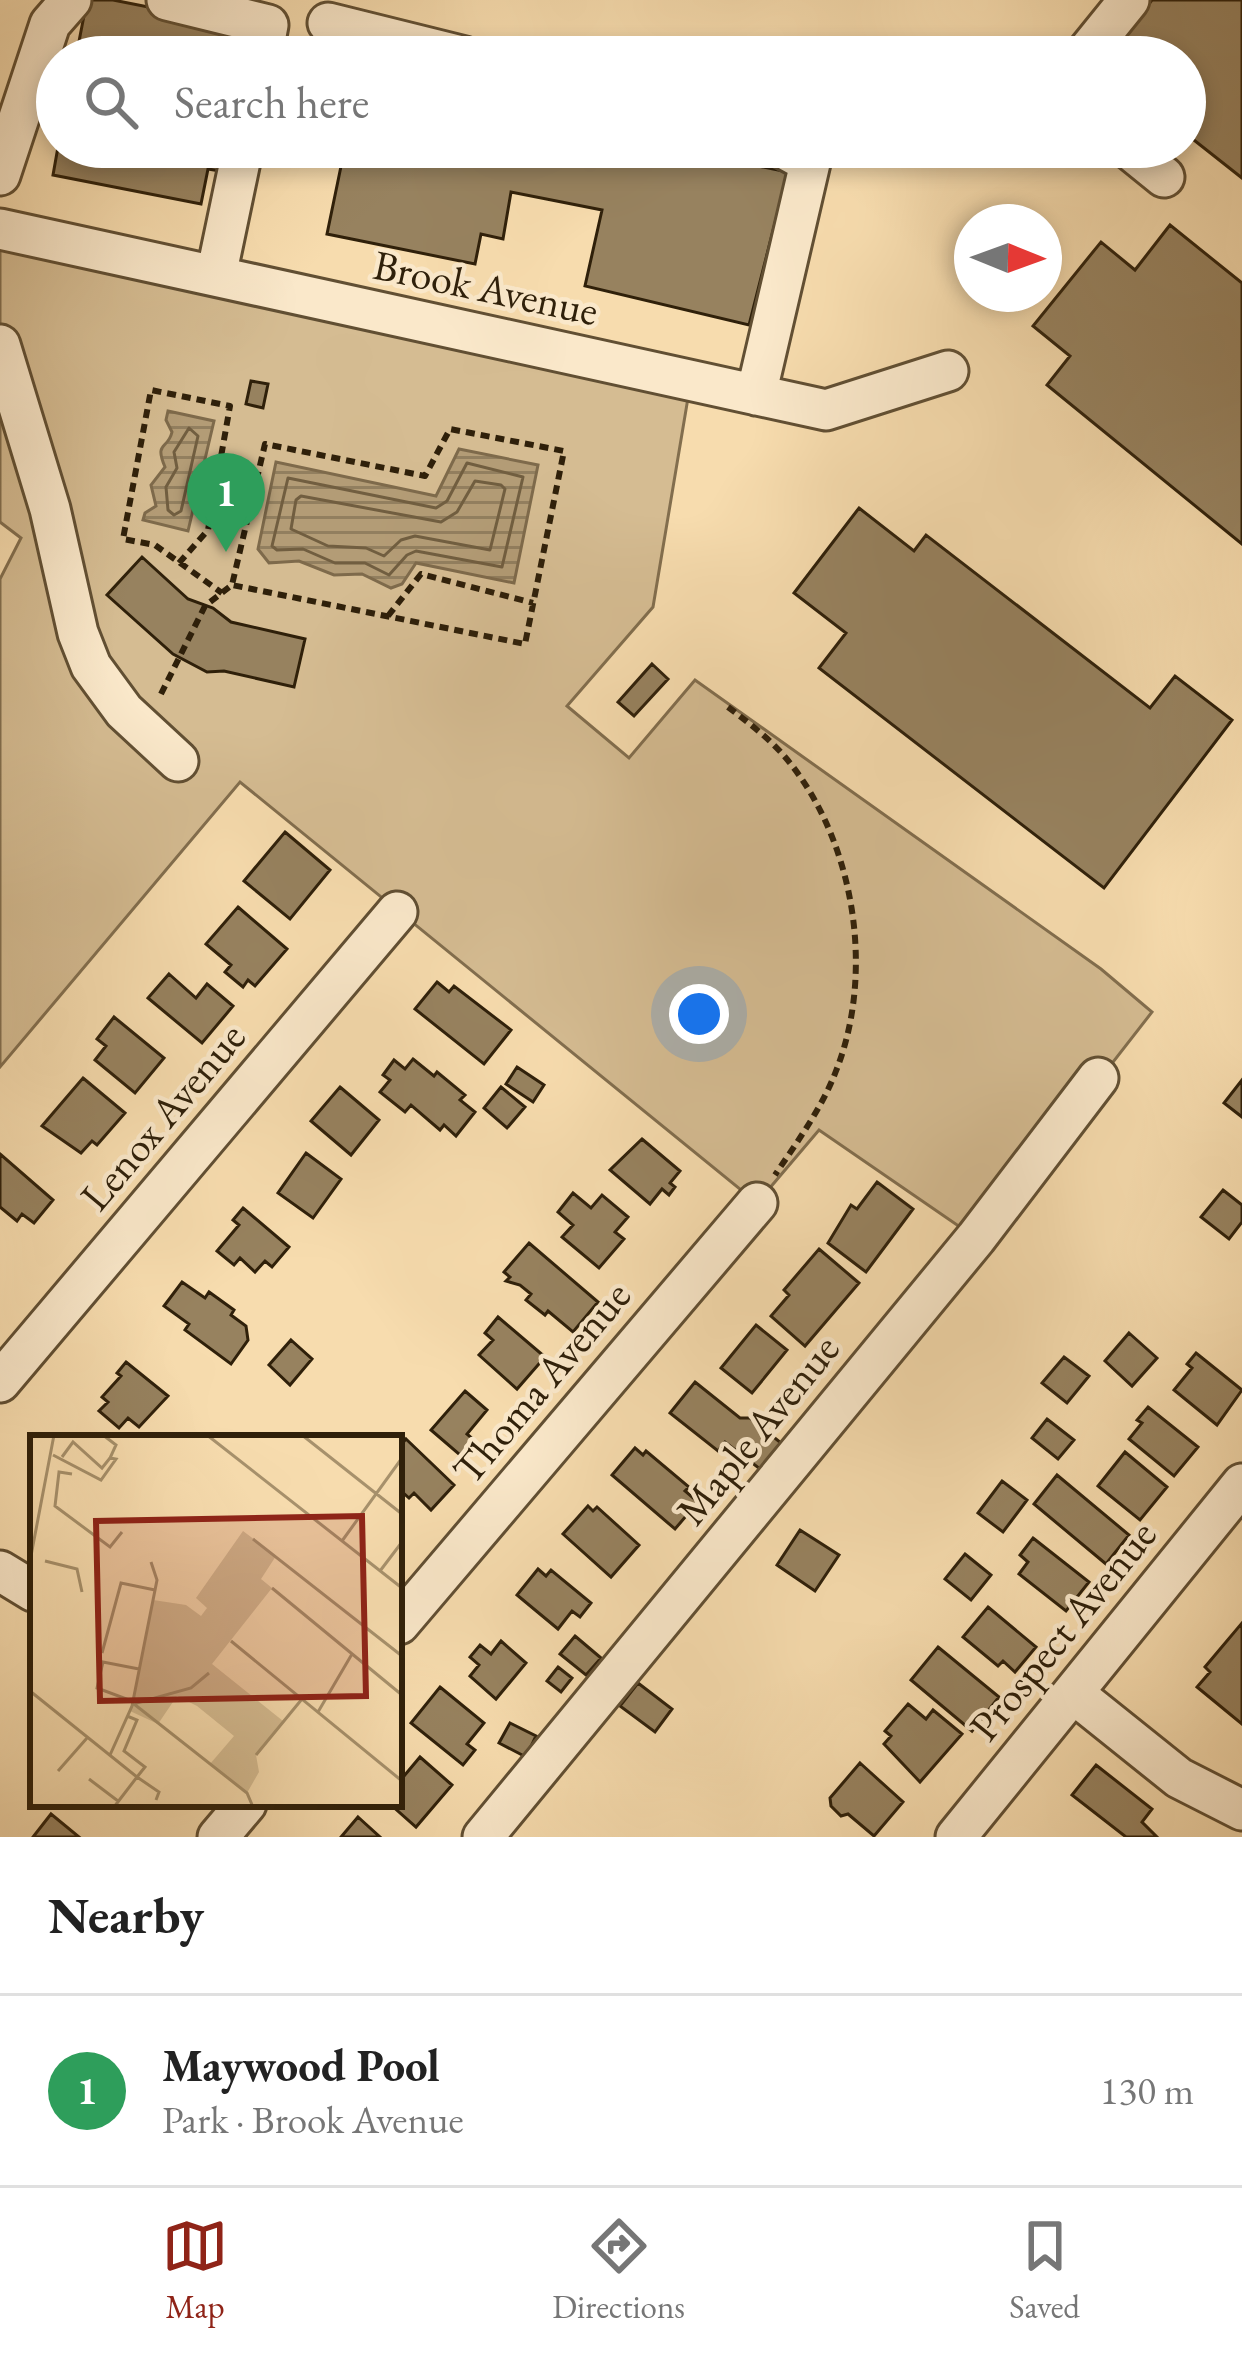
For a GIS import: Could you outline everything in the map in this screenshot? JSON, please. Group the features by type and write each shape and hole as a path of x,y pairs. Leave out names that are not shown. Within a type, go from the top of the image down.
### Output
{"street":[{"path":"46,36 71,0"},
{"path":"167,0 268,26 266,36"},
{"path":"1100,36 1129,0"},
{"path":"328,22 383,36"},
{"path":"0,175 36,66"},
{"path":"216,277 239,168"},
{"path":"756,394 809,168"},
{"path":"1152,168 1164,178"},
{"name":"Brook Avenue","path":"0,229 826,410 948,371"},
{"path":"0,345 91,666 124,711 178,761"},
{"name":"Lenox Avenue","path":"0,1382 397,912"},
{"name":"Maple Avenue","path":"483,1837 976,1238 1099,1078"},
{"name":"Thoma Avenue","path":"402,1620 757,1203"},
{"name":"Prospect Avenue","path":"956,1837 1242,1484"},
{"path":"0,1571 30,1589"},
{"path":"1073,1693 1179,1778 1242,1810"},
{"path":"218,1837 243,1807"}],"path":[{"path":"179,563 208,530 230,406 151,390 123,539 155,545 179,563 222,593"},
{"path":"159,697 205,606 232,584 265,444 425,476 450,430 564,451 525,644 232,584"},
{"path":"388,616 421,574 533,603"},
{"path":"728,707 790,763 819,807 839,854 856,954 851,1013 837,1070 757,1203"}],"shaded area":[{"path":"0,229 691,380 653,607 567,706 629,758 695,680 1101,969 1152,1012 976,1238 819,1130 757,1203 240,782 0,1067 0,579 21,538 0,522"}],"water":[{"path":"168,411 214,421 188,531 143,520 156,506 151,485 165,467 161,449 172,432 166,420"},
{"path":"459,449 538,465 514,583 416,563 402,584 391,588 362,574 334,575 299,561 269,563 258,549 276,462 436,496"}],"building":[{"path":"87,0 113,0 260,29 259,36 80,36"},
{"path":"1152,0 1242,0 1242,178 1206,150 1206,36 1124,36"},
{"path":"54,168 233,168 232,173 208,169 201,204 53,175"},
{"path":"341,168 768,168 788,172 749,325 585,286 602,210 511,192 503,239 481,234 475,264 327,234"},
{"path":"1170,225 1242,283 1242,544 1047,385 1070,356 1033,326 1044,312 1062,312 1062,290 1101,242 1135,270"},
{"path":"251,381 268,384 263,408 246,404"},
{"path":"859,508 914,551 926,535 1150,708 1175,676 1232,720 1104,888 819,668 846,633 794,593"},
{"path":"142,557 188,599 213,608 231,622 305,639 294,687 224,671 207,672 173,654 107,595"},
{"path":"652,664 668,679 634,716 618,702"},
{"path":"285,832 330,870 290,919 244,881"},
{"path":"238,907 287,949 255,986 248,980 243,987 225,972 231,965 206,944"},
{"path":"169,974 196,998 207,984 233,1006 202,1043 148,998"},
{"path":"437,982 449,992 454,986 511,1030 484,1064 415,1009"},
{"path":"114,1017 164,1058 135,1093 95,1060 106,1046 97,1039"},
{"path":"413,1059 465,1095 460,1100 475,1112 456,1136 444,1125 440,1130 411,1105 405,1112 380,1092 390,1080 383,1075 394,1060 405,1069"},
{"path":"517,1067 544,1085 533,1102 506,1084"},
{"path":"83,1078 125,1113 97,1145 92,1141 81,1153 42,1126"},
{"path":"1242,1080 1242,1117 1224,1103"},
{"path":"340,1087 379,1120 351,1155 311,1121"},
{"path":"501,1087 525,1107 507,1128 484,1108"},
{"path":"642,1139 680,1171 670,1183 675,1187 669,1195 662,1189 650,1204 610,1170"},
{"path":"306,1153 341,1179 313,1218 278,1193"},
{"path":"0,1154 53,1200 34,1223 22,1214 17,1221 0,1207"},
{"path":"877,1182 913,1209 866,1272 828,1243 851,1205 857,1209"},
{"path":"1223,1190 1242,1205 1242,1222 1229,1239 1201,1217"},
{"path":"573,1193 591,1208 602,1195 628,1217 615,1232 624,1239 599,1268 562,1237 573,1225 558,1212"},
{"path":"243,1208 289,1247 272,1267 265,1261 255,1272 240,1258 234,1265 217,1251 239,1225 233,1220"},
{"path":"529,1243 598,1302 573,1332 526,1300 531,1294 520,1285 506,1281 510,1277 504,1272"},
{"path":"819,1249 859,1283 805,1346 771,1316 789,1295 784,1290"},
{"path":"182,1282 205,1298 209,1292 234,1310 231,1315 246,1326 248,1340 231,1364 185,1330 189,1324 164,1306"},
{"path":"498,1317 545,1357 517,1389 479,1355 493,1340 485,1333"},
{"path":"756,1325 787,1350 752,1393 721,1368"},
{"path":"1129,1333 1157,1358 1132,1386 1105,1361"},
{"path":"291,1340 312,1359 290,1385 269,1365"},
{"path":"1196,1353 1242,1390 1217,1425 1174,1390 1192,1368 1187,1364"},
{"path":"1064,1357 1089,1376 1067,1403 1042,1383"},
{"path":"126,1362 168,1396 139,1427 128,1418 119,1428 99,1411 108,1402 102,1397 121,1376 117,1373"},
{"path":"695,1382 781,1443 760,1469 725,1442 718,1451 670,1413"},
{"path":"465,1391 487,1410 467,1434 474,1440 460,1455 431,1430"},
{"path":"1148,1407 1198,1447 1174,1476 1129,1439"},
{"path":"1047,1419 1074,1440 1058,1459 1032,1438"},
{"path":"406,1439 454,1485 431,1510 414,1493 409,1498 402,1492 402,1444"},
{"path":"635,1448 643,1455 646,1451 689,1487 685,1491 698,1502 675,1529 612,1475"},
{"path":"1125,1452 1167,1487 1140,1520 1098,1486"},
{"path":"1057,1475 1129,1535 1106,1564 1034,1504"},
{"path":"1002,1481 1027,1500 1003,1532 978,1513"},
{"path":"588,1506 593,1511 597,1507 639,1545 611,1577 563,1534"},
{"path":"800,1530 839,1555 815,1591 777,1565"},
{"path":"1033,1538 1089,1582 1066,1611 1019,1574 1028,1562 1020,1555"},
{"path":"965,1554 991,1575 971,1600 945,1579"},
{"path":"538,1569 546,1576 551,1570 591,1603 580,1617 572,1611 558,1629 517,1595"},
{"path":"988,1607 1036,1647 1015,1672 1003,1661 998,1666 963,1637"},
{"path":"1242,1623 1242,1724 1197,1687 1210,1672 1205,1667"},
{"path":"575,1636 601,1658 586,1675 560,1654"},
{"path":"501,1641 526,1663 496,1699 470,1676 479,1665 470,1657 480,1645 491,1654"},
{"path":"938,1647 999,1697 972,1731 911,1680"},
{"path":"558,1667 572,1678 561,1692 547,1681"},
{"path":"638,1683 672,1709 655,1732 620,1706"},
{"path":"440,1687 484,1723 467,1744 475,1750 463,1765 411,1723"},
{"path":"908,1704 926,1719 933,1710 962,1734 920,1782 884,1744 891,1736 885,1731"},
{"path":"510,1723 536,1736 526,1757 499,1743"},
{"path":"420,1757 452,1785 416,1827 393,1807 402,1807 402,1778"},
{"path":"860,1763 903,1802 874,1836 831,1806 830,1798"},
{"path":"1096,1765 1152,1809 1142,1822 1157,1837 1126,1837 1072,1795"},
{"path":"51,1814 79,1837 33,1837"},
{"path":"358,1817 380,1837 341,1837"}],"place":[{"name":"Maywood Pool","path":"226,552"}]}
